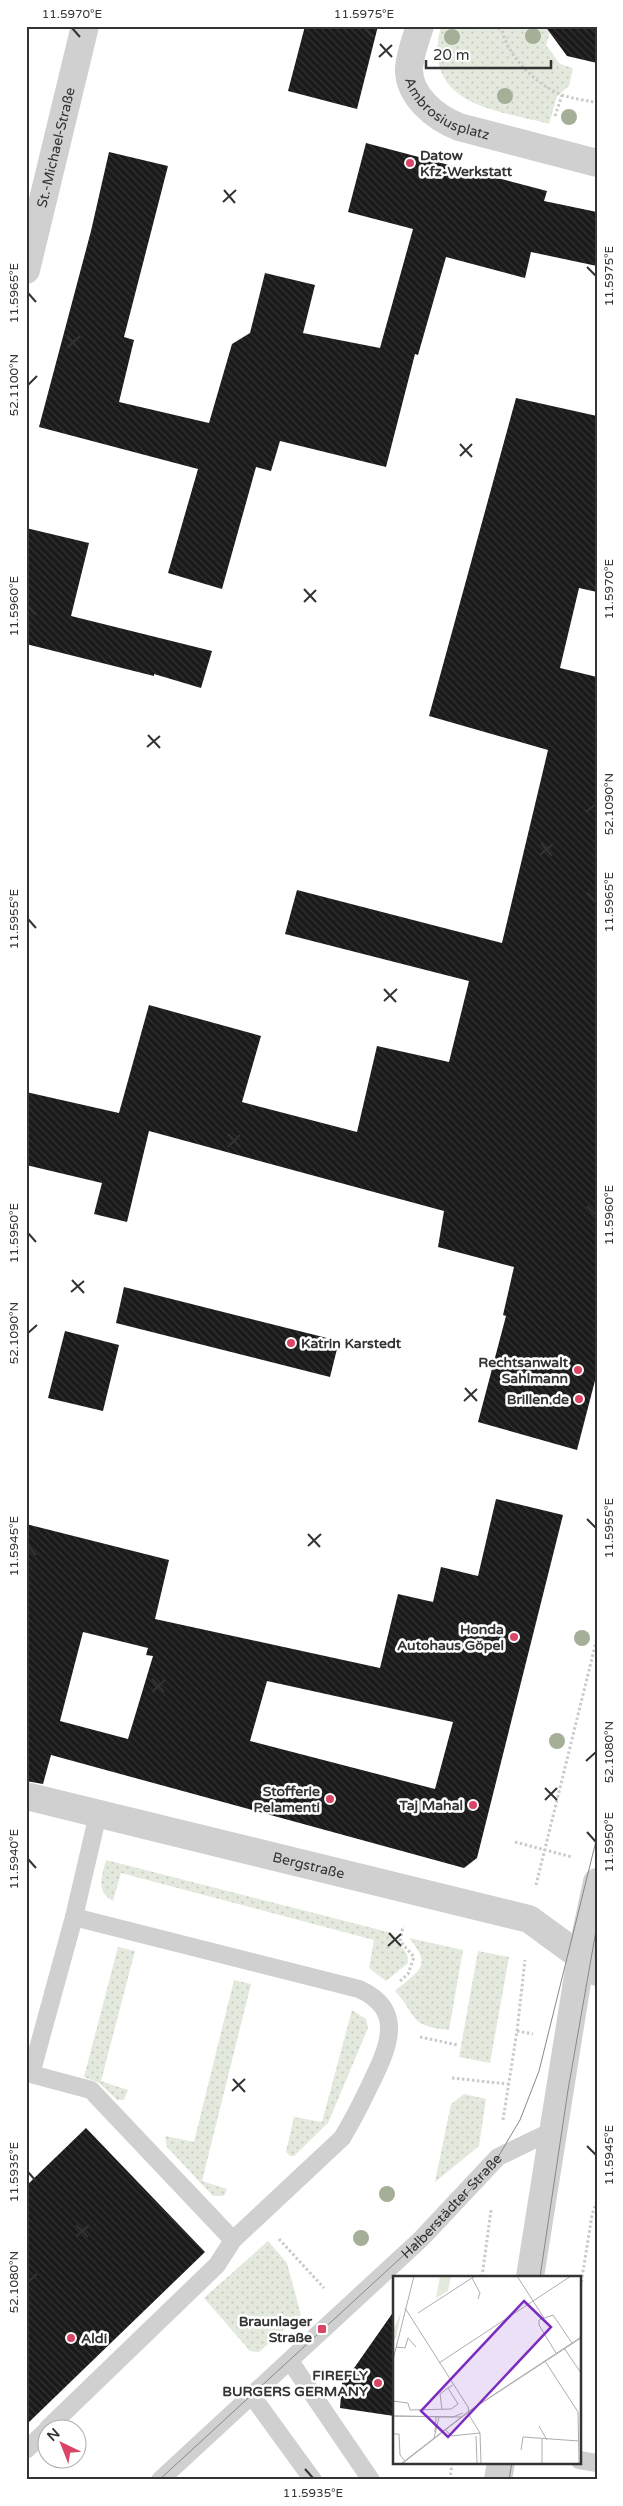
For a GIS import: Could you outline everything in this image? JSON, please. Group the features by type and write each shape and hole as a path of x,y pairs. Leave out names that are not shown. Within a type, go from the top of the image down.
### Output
{"street":[{"name":"St.-Michael-Straße","path":"26,270 85,26"},
{"name":"Ambrosiusplatz","path":"420,26 410,60 410,76 424,103 443,121 459,127 597,163"},
{"name":"Bergstraße","path":"26,1796 529,1919 589,1964"},
{"path":"530,2276 554,2130 589,1964 597,1882"},
{"path":"498,2480 501,2464"}],"lane":[{"path":"98,1814 74,1916 31,2074 91,2090 233,2240"},
{"path":"59,2418 216,2265 233,2240 342,2138 354,2118 387,2050 390,2030 385,2012 377,1998 359,1989 74,1916"},
{"name":"Halberstädter Straße","path":"160,2480 421,2239 498,2157 554,2130"},
{"path":"290,2361 371,2480"},
{"path":"252,2396 314,2480"},
{"path":"26,2450 38,2439"},
{"path":"580,2460 597,2463"}],"path":[{"path":"488,26 501,28 515,57 541,81 562,95 597,103"},
{"path":"538,1876 597,1638"},
{"path":"516,1842 581,1860"},
{"path":"377,1998 408,1974 414,1957 400,1941 412,1890"},
{"path":"390,2030 458,2045"},
{"path":"452,2078 508,2084"},
{"path":"580,2291 592,2215 597,2200"},
{"path":"259,2216 344,2311"},
{"path":"450,2480 452,2464"}],"shaded area":[{"path":"441,26 552,26 546,45 560,64 573,68 569,86 557,96 549,124 485,107 467,99 452,88 442,73 438,52"},
{"path":"106,1860 392,1933 407,1954 408,1963 386,1981 369,1968 374,1940 121,1873 113,1901 104,1893 101,1883"},
{"path":"409,1938 463,1950 449,2030 426,2026 420,2022 395,1991 411,1978 420,1967 420,1956"},
{"path":"118,1947 135,1951 101,2081 128,2090 124,2100 117,2100 99,2083 84,2077"},
{"path":"478,1951 509,1957 490,2063 459,2057"},
{"path":"234,1980 251,1984 202,2181 227,2189 224,2196 213,2196 167,2147 165,2136 194,2142"},
{"path":"352,2010 366,2019 368,2028 328,2123 294,2156 290,2156 286,2152 294,2117 322,2122"},
{"path":"464,2094 486,2099 479,2146 435,2182 451,2104"},
{"path":"268,2241 287,2263 301,2315 259,2352 250,2351 204,2298"}],"building":[{"path":"305,26 378,26 357,109 288,91"},
{"path":"545,26 597,26 597,63 567,56"},
{"path":"366,143 547,191 544,201 597,212 597,266 531,252 525,278 446,257 418,355 415,354 386,467 280,441 271,471 256,467 222,589 168,573 198,469 39,427 91,231 109,152 168,166 124,337 134,340 119,402 209,423 232,344 250,333 265,273 315,285 303,333 380,348 413,229 348,212"},
{"path":"516,398 597,416 597,592 579,588 560,668 597,677 597,1373 577,1450 478,1422 506,1316 503,1315 514,1267 438,1247 444,1211 149,1131 127,1222 94,1214 102,1183 26,1165 26,1092 119,1113 149,1005 261,1036 242,1102 357,1132 377,1046 449,1062 469,981 285,934 297,890 502,943 548,750 429,716"},
{"path":"26,528 89,543 71,616 212,651 201,688 154,674 154,676 26,644"},
{"path":"124,1287 339,1341 330,1377 116,1323"},
{"path":"65,1331 119,1345 103,1411 48,1398"},
{"path":"496,1499 563,1515 477,1858 464,1868 51,1755 43,1784 26,1781 26,1524 169,1560 155,1619 380,1668 398,1594 433,1602 441,1567 478,1576","holes":["83,1632 148,1648 146,1655 153,1656 128,1739 60,1721","267,1681 453,1722 435,1789 250,1741"]},
{"name":"Aldi","path":"86,2128 205,2252 26,2425 26,2186"},
{"path":"393,2312 393,2416 340,2408 343,2371 352,2371"}],"tram line":[{"path":"159,2480 454,2209 498,2157 520,2120 539,2071 597,1837"},
{"path":"540,2276 568,2090 597,1925"},
{"path":"509,2480 512,2464"}],"place":[{"name":"Datow Kfz-Werkstatt","path":"410,163"},
{"name":"Katrin Karstedt","path":"291,1343"},
{"name":"Rechtsanwalt Sahlmann","path":"578,1370"},
{"name":"Brillen.de","path":"579,1399"},
{"name":"Honda Autohaus Göpel","path":"514,1637"},
{"name":"Stofferie Pelamenti","path":"330,1799"},
{"name":"Taj Mahal","path":"473,1805"},
{"name":"Braunlager Straße","path":"322,2329"},
{"name":"Aldi","path":"71,2338"},
{"name":"FIREFLY BURGERS GERMANY","path":"378,2383"}]}
